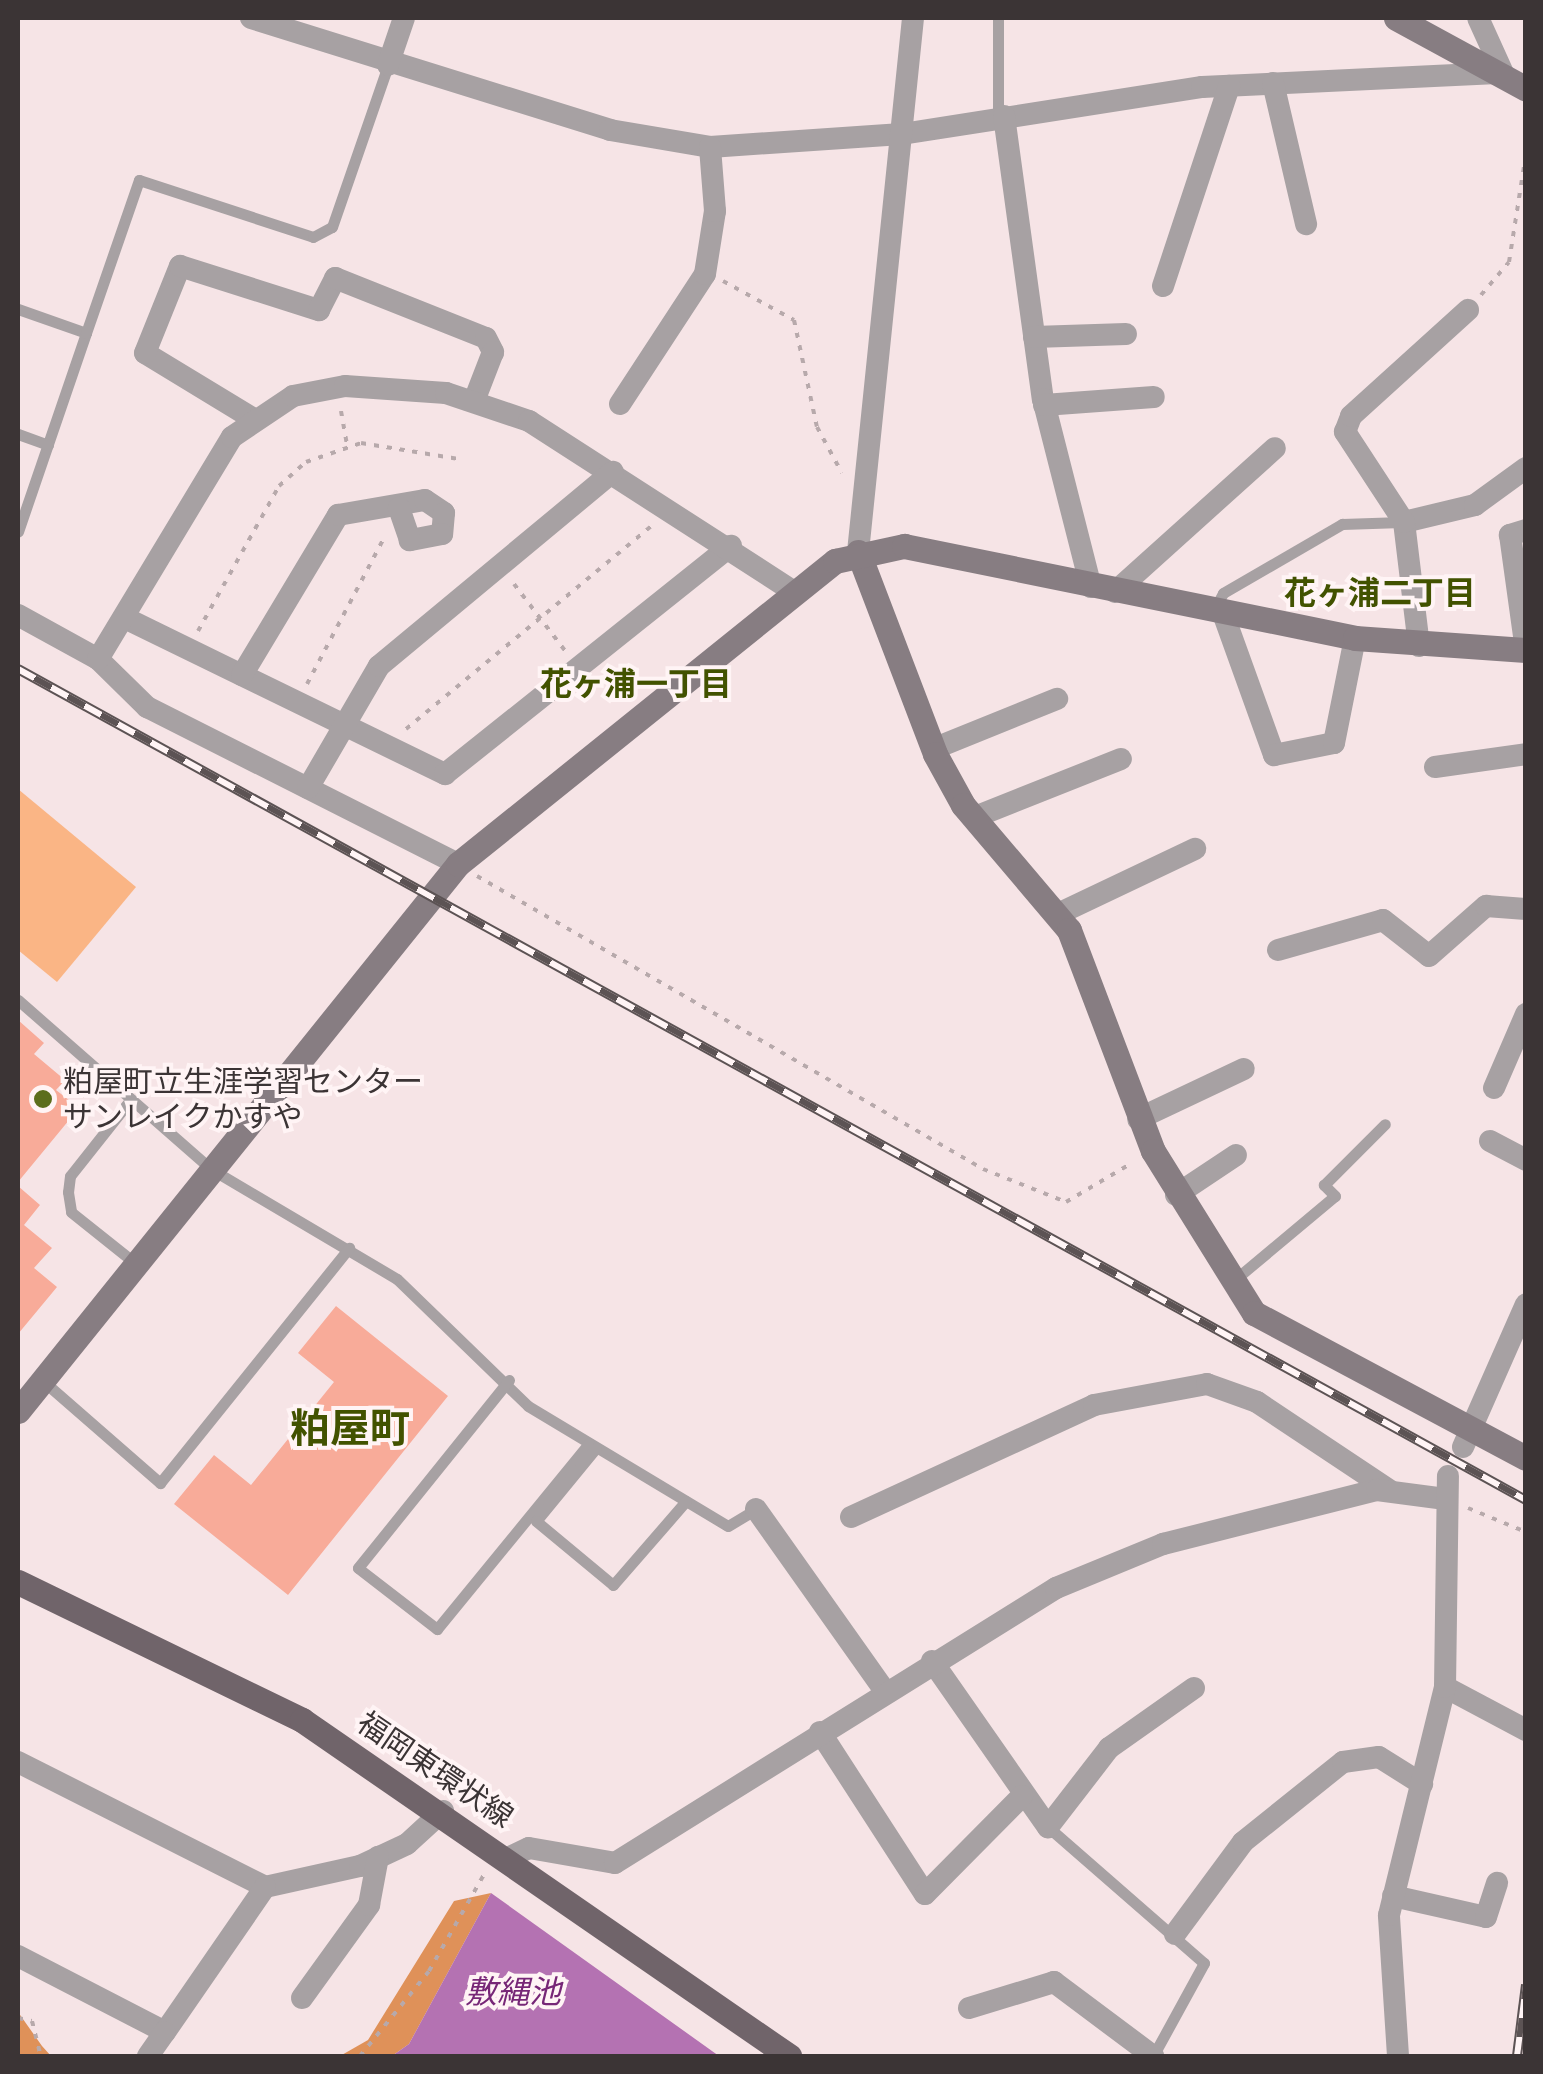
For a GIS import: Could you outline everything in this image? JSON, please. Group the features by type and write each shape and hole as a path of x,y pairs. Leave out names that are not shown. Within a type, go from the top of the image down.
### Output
{"main road":[{"name":"福岡東環状線","path":"18,1582 302,1720 443,1811 789,2056"}],"street":[{"path":"251,18 388,65 610,130 710,148 902,134 1230,86 1503,74"},
{"path":"388,65 404,18"},
{"path":"913,18 872,476 858,552 933,749 976,818 1058,914 1138,1119 1176,1194 1232,1282 1266,1320 1468,1439 1526,1458"},
{"path":"1396,18 1526,89"},
{"path":"1478,18 1503,74"},
{"path":"1273,83 1306,224"},
{"path":"1163,286 1230,86"},
{"path":"1001,117 1044,405 1103,590"},
{"path":"620,404 705,274 715,212 710,148"},
{"path":"252,418 145,353 180,266 319,310 335,278 486,338 493,352 474,402"},
{"path":"1420,646 1404,522 1345,432 1351,416 1468,310"},
{"path":"1034,337 1126,334"},
{"path":"98,659 127,618 212,460 252,418 337,386 474,402 529,421 731,546 794,592"},
{"path":"1044,405 1154,397"},
{"path":"1103,590 1274,448"},
{"path":"1404,522 1475,505 1526,468"},
{"path":"308,788 379,666 612,472"},
{"path":"242,675 330,522 360,506 399,508"},
{"path":"18,1411 458,864 794,592 858,552 904,546 1218,615 1355,638 1420,646 1525,650 1510,535 1526,530"},
{"path":"127,618 445,774 731,546"},
{"path":"18,615 98,659 147,706 458,864"},
{"path":"1218,615 1274,754 1334,743 1355,638"},
{"path":"933,749 1057,699"},
{"path":"1435,767 1526,754"},
{"path":"976,818 1121,759"},
{"path":"1058,914 1194,848"},
{"path":"1278,950 1383,920 1430,956 1486,906 1526,909"},
{"path":"1494,1088 1526,1014"},
{"path":"1138,1119 1244,1069"},
{"path":"1490,1141 1526,1160"},
{"path":"1176,1194 1236,1155"},
{"path":"1468,1439 1526,1304"},
{"path":"851,1516 1094,1404 1207,1384 1257,1402 1388,1490"},
{"path":"502,1856 528,1848 616,1863 932,1661 1056,1588 1163,1544 1388,1490 1446,1488 1444,1686 1394,1896 1386,1971 1398,2056"},
{"path":"756,1509 885,1691"},
{"path":"932,1661 1022,1796 1048,1827 1109,1748 1194,1688"},
{"path":"1444,1686 1526,1730"},
{"path":"820,1732 925,1894 1022,1796"},
{"path":"1176,1934 1243,1842 1343,1762 1379,1757 1422,1784"},
{"path":"18,1762 266,1886"},
{"path":"148,2056 266,1886 378,1857 443,1811"},
{"path":"302,1998 370,1905 378,1857"},
{"path":"1394,1896 1486,1917 1497,1883"},
{"path":"18,1956 164,2032"},
{"path":"969,2008 1054,1982 1153,2056"}],"lane":[{"path":"998,18 1001,117"},
{"path":"18,532 139,180 313,237 332,226 388,65"},
{"path":"18,309 86,333"},
{"path":"18,434 48,444"},
{"path":"1218,615 1223,592 1342,524 1404,522"},
{"path":"18,1000 211,1168 349,1248 510,1380 528,1406 728,1526 756,1509"},
{"path":"131,1099 70,1176 68,1192 79,1221 135,1263"},
{"path":"1232,1282 1335,1196 1324,1185 1385,1124"},
{"path":"42,1380 160,1483 349,1248"},
{"path":"510,1380 358,1568 437,1629 593,1445"},
{"path":"593,1445 536,1521 613,1585 686,1501"},
{"path":"1048,1827 1176,1934 1204,1964 1153,2056"}],"path":[{"path":"1468,310 1509,262 1526,152"},
{"path":"705,274 786,309 816,427 838,470 872,476"},
{"path":"337,386 346,445"},
{"path":"188,648 279,486 346,445 459,459"},
{"path":"298,702 399,508"},
{"path":"394,749 426,708 672,509"},
{"path":"498,564 578,668"},
{"path":"458,864 548,924 982,1169 1066,1202 1153,1150"},
{"path":"1446,1488 1526,1532"},
{"path":"360,2056 429,1971 502,1856"},
{"path":"18,2018 32,2021 42,2056"}],"shaded area":[{"path":"18,789 136,887 57,982 18,950"},
{"path":"491,1893 409,2044 392,2056 340,2056 368,2040 454,1901"},
{"path":"18,2012 42,2046 51,2056 18,2056"}],"water":[{"name":"敷縄池","path":"491,1893 719,2056 392,2056 409,2044"}],"building":[{"name":"粕屋町立生涯学習センター サンレイクかすや","path":"18,1020 44,1043 34,1054 65,1080 56,1090 79,1108 18,1182"},
{"name":"粕屋町立生涯学習センター サンレイクかすや","path":"18,1186 40,1205 24,1225 52,1248 34,1268 57,1287 18,1334"},
{"path":"336,1306 448,1396 288,1595 174,1504 214,1455 251,1485 334,1382 298,1353"}],"railway":[{"path":"18,669 1526,1500"},
{"path":"1517,2056 1526,1985"}],"place":[{"name":"粕屋町立生涯学習センター サンレイクかすや","path":"43,1099"}],"district":[{"name":"花ヶ浦二丁目","path":"1380,593"},
{"name":"花ヶ浦一丁目","path":"636,684"},
{"name":"粕屋町","path":"350,1429"}]}
